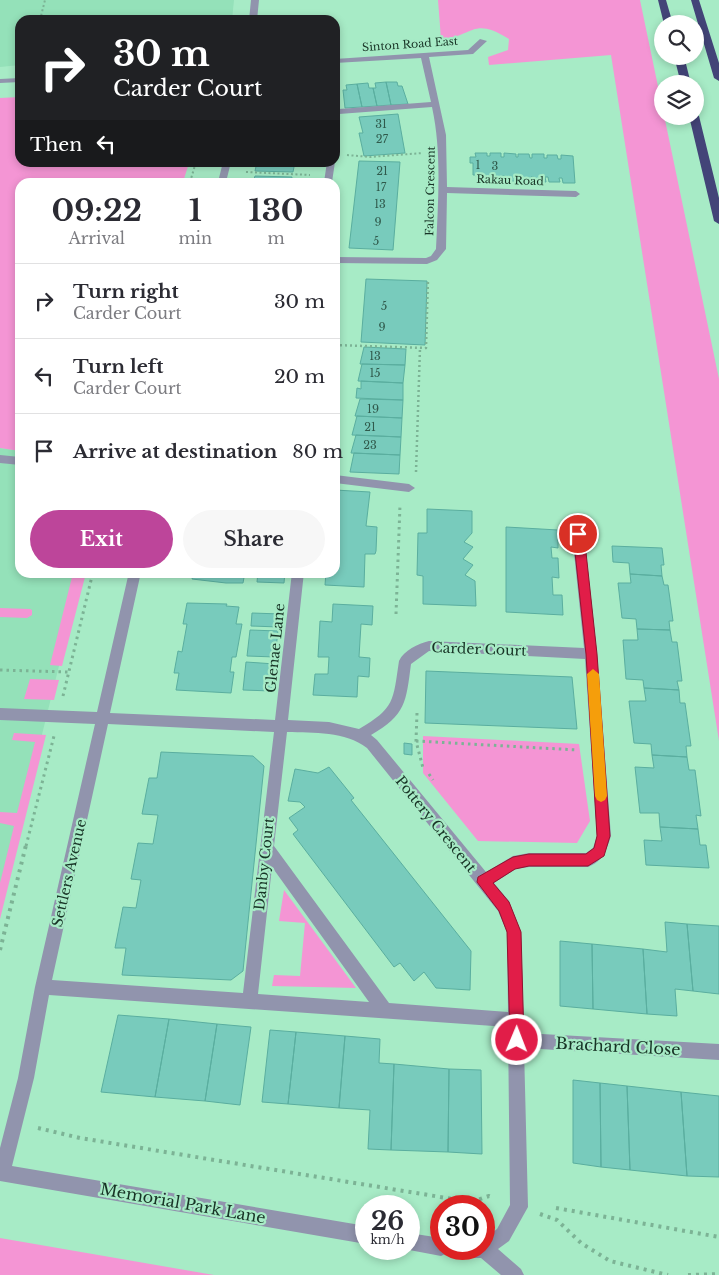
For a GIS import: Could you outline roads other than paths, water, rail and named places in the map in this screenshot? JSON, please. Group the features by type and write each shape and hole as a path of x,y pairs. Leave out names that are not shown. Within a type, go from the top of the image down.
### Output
{"highway":[{"path":"662,0 666,15"},
{"path":"695,0 719,78"},
{"path":"696,125 719,221"}],"street":[{"path":"254,15 255,0"},
{"name":"Sinton Road East","path":"340,61 470,52 483,41"},
{"name":"Falcon Crescent","path":"340,260 427,261 434,258 441,249 442,135 424,54"},
{"path":"0,81 15,80"},
{"path":"340,107 435,104"},
{"name":"Rakau Road","path":"443,190 576,194"},
{"path":"0,459 15,460"},
{"path":"340,480 409,488"},
{"path":"483,882 513,863 529,860 588,860 599,852 604,836 591,654 578,534"},
{"name":"Settlers Avenue","path":"1,1172 26,1078 43,987 134,578"},
{"name":"Glenae Lane","path":"280,726 297,578"},
{"name":"Carder Court","path":"360,736 389,718 399,706 404,661 422,648 429,646 591,654"},
{"name":"Pottery Crescent","path":"0,714 329,728 360,736 372,744 504,906 514,932 519,1207 503,1235 495,1240"},
{"name":"Danby Court","path":"250,1001 280,726"},
{"path":"266,846 385,1011"},
{"path":"43,987 517,1020"},
{"name":"Brachard Close","path":"517,1040 719,1052"},
{"name":"Memorial Park Lane","path":"1,1172 355,1233"},
{"path":"495,1259 515,1275"}]}
